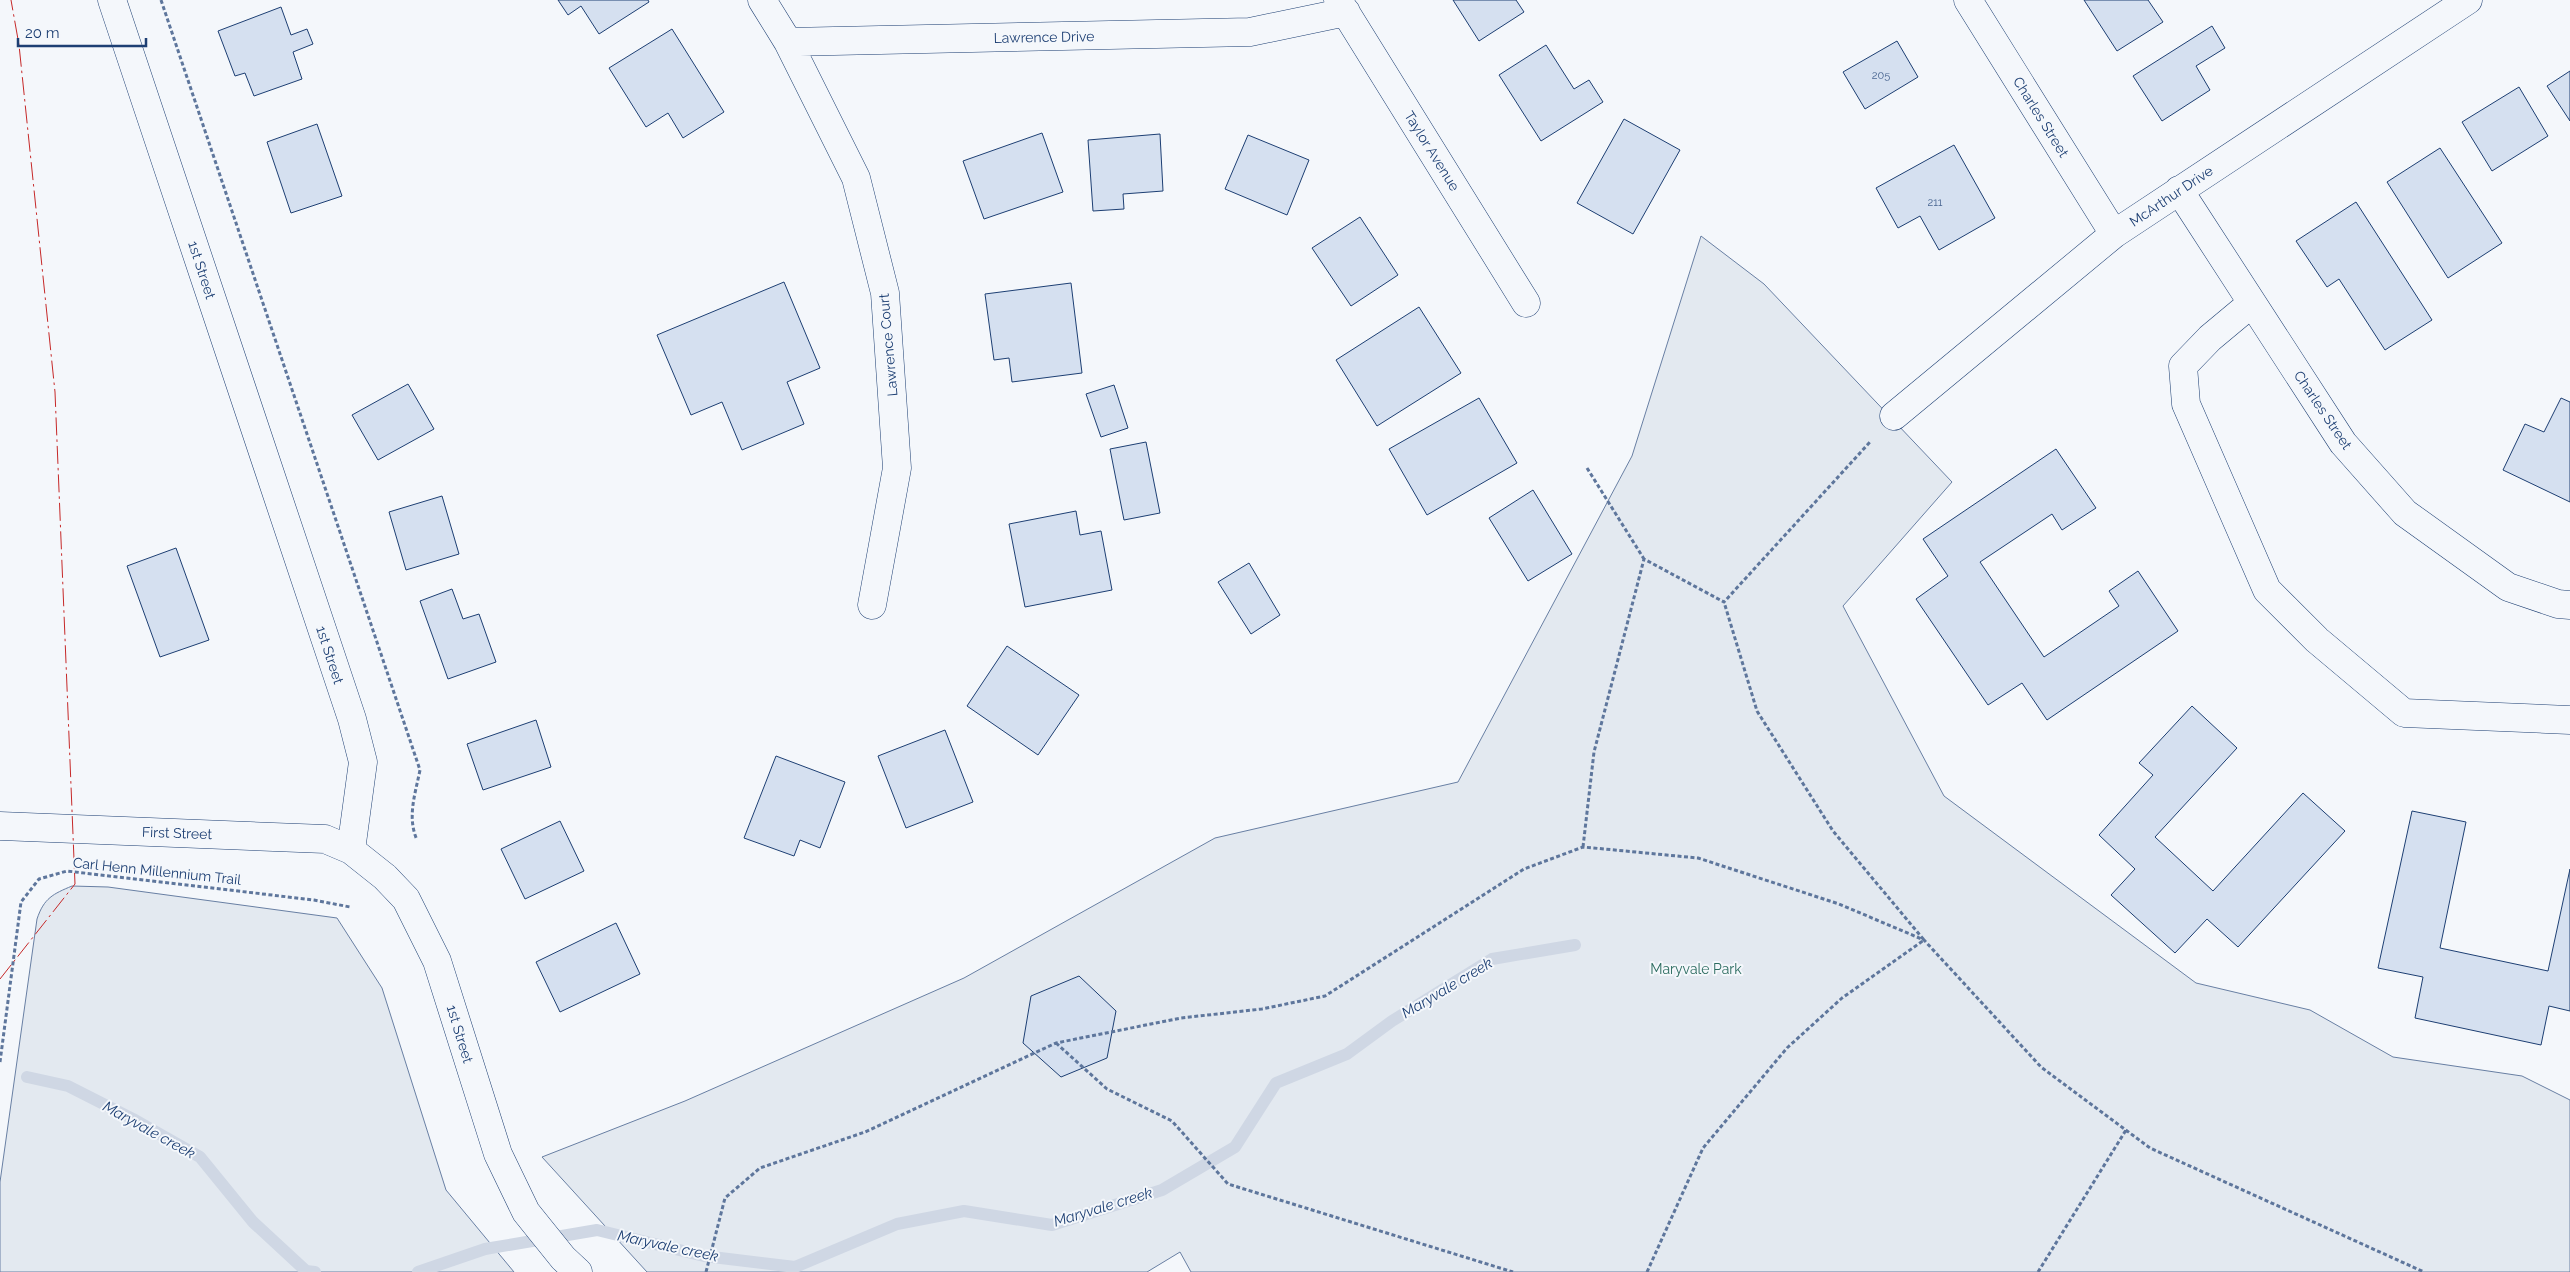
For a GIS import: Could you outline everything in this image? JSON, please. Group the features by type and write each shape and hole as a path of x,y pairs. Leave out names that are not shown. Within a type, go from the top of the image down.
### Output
{"street":[{"name":"1st Street","path":"112,0 352,719 362,762 351,850 385,876 406,899 438,961 498,1154 526,1212 570,1265"},
{"path":"762,0 788,42"},
{"name":"Charles Street","path":"1968,0 2114,234"},
{"name":"McArthur Drive","path":"1894,416 2114,234 2468,0"},
{"name":"Lawrence Drive","path":"788,42 1250,32 1342,6"},
{"name":"Taylor Avenue","path":"1342,6 1526,302"},
{"name":"Lawrence Court","path":"788,42 856,178 885,293 898,468 872,604"},
{"name":"Charles Street","path":"2179,190 2343,443 2405,513 2508,587 2558,604 2570,605"},
{"path":"2252,303 2210,338 2183,366 2186,404 2267,590 2317,640 2404,714 2570,720"},
{"name":"First Street","path":"0,826 325,839 351,850"}],"path":[{"path":"161,0 420,770 410,815 412,829 417,840"},
{"path":"1724,602 1894,416"},
{"path":"1587,468 1644,559 1724,602 1757,711 1832,831 1924,940 2041,1067 2150,1148 2424,1272"},
{"path":"1583,847 1594,752 1644,559"},
{"path":"706,1272 725,1198 760,1168 865,1132 1056,1043 1181,1018 1262,1009 1325,996 1524,869 1583,847 1698,858 1839,904 1924,940"},
{"name":"Carl Henn Millennium Trail","path":"0,1062 21,902 39,879 67,871 314,900 350,907"},
{"path":"1647,1272 1703,1148 1794,1042 1842,998 1924,940"},
{"path":"1056,1043 1106,1089 1172,1121 1228,1184 1513,1272"},
{"path":"2038,1272 2126,1130"}],"green space":[{"name":"Maryvale Park","path":"1701,236 1764,284 1952,482 1843,606 1944,796 2196,983 2310,1010 2393,1057 2522,1076 2570,1100 2570,1272 1191,1272 1180,1252 1147,1272 647,1272 542,1157 685,1101 964,978 1215,838 1458,782 1632,456"},
{"path":"72,886 108,887 337,918 382,988 446,1190 514,1272 0,1272 0,1182 37,919 46,901"}],"building":[{"path":"558,0 648,0 649,2 599,34 581,6 568,15"},
{"path":"1453,0 1516,0 1524,12 1479,41"},
{"path":"2084,0 2148,0 2163,22 2117,51"},
{"path":"281,7 291,35 307,29 313,44 293,52 302,79 254,96 245,73 235,76 218,31"},
{"path":"2212,26 2225,48 2196,66 2210,90 2162,121 2133,76"},
{"path":"672,29 724,112 683,138 668,113 646,127 609,68"},
{"path":"1897,41 1918,77 1865,109 1843,72"},
{"path":"1546,45 1574,89 1589,80 1603,102 1541,141 1499,75"},
{"path":"2570,71 2570,121 2547,86"},
{"path":"2519,87 2548,136 2492,171 2462,122"},
{"path":"1624,119 1680,150 1633,234 1577,203"},
{"path":"317,124 342,196 291,213 267,142"},
{"path":"1042,133 1063,192 984,219 963,161"},
{"path":"1160,134 1163,191 1123,194 1124,209 1093,211 1088,140"},
{"path":"1248,135 1309,160 1287,215 1225,189"},
{"path":"1954,145 1995,218 1939,250 1920,216 1898,228 1876,188"},
{"path":"2440,148 2502,243 2448,278 2387,182"},
{"path":"2356,202 2432,320 2385,350 2339,279 2327,287 2296,241"},
{"path":"1360,217 1398,275 1351,306 1312,248"},
{"path":"784,282 820,368 787,382 804,424 742,450 722,402 691,415 657,335"},
{"path":"1071,283 1082,373 1012,382 1009,358 994,360 985,294"},
{"path":"1419,307 1461,373 1377,426 1336,360"},
{"path":"408,384 434,429 378,460 352,415"},
{"path":"1114,385 1128,428 1101,437 1086,394"},
{"path":"1479,398 1517,463 1427,515 1389,449"},
{"path":"2561,398 2570,402 2570,502 2503,470 2525,424 2544,432"},
{"path":"1146,442 1160,513 1124,520 1110,449"},
{"path":"2056,449 2096,508 2062,530 2052,514 1980,562 2044,657 2119,606 2109,591 2138,571 2178,631 2047,720 2022,683 1988,705 1916,599 1948,576 1923,539"},
{"path":"1533,490 1572,554 1528,581 1489,518"},
{"path":"442,496 459,554 406,570 389,512"},
{"path":"1076,511 1080,535 1101,531 1112,590 1025,607 1009,524"},
{"path":"176,548 209,640 160,657 127,566"},
{"path":"1249,563 1280,615 1251,634 1218,582"},
{"path":"452,589 463,619 479,614 496,662 448,679 420,601"},
{"path":"1007,646 1079,695 1038,755 967,706"},
{"path":"2192,706 2237,748 2155,837 2213,891 2303,793 2345,831 2238,947 2207,919 2175,953 2111,895 2135,869 2099,835 2153,775 2139,763"},
{"path":"536,720 551,767 483,790 467,744"},
{"path":"945,730 973,802 906,828 878,756"},
{"path":"776,756 845,782 820,848 800,840 794,856 744,838"},
{"path":"2412,811 2466,822 2440,948 2548,971 2570,869 2570,1011 2549,1006 2541,1045 2415,1018 2423,977 2378,968"},
{"path":"560,821 584,871 525,899 501,849"},
{"path":"616,923 640,974 560,1012 536,962"},
{"path":"1079,976 1116,1011 1107,1058 1061,1077 1023,1043 1031,996"}],"waterway":[{"name":"Maryvale creek","path":"418,1272 485,1249 597,1230 704,1256 795,1267 897,1224 964,1211 1052,1225 1162,1190 1235,1147 1276,1083 1347,1054 1392,1021 1492,959 1575,945"},
{"name":"Maryvale creek","path":"27,1077 68,1086 133,1119 200,1157 253,1222 306,1271 315,1272"}],"power":[{"path":"0,979 75,884 55,392 19,45 11,0"}]}
